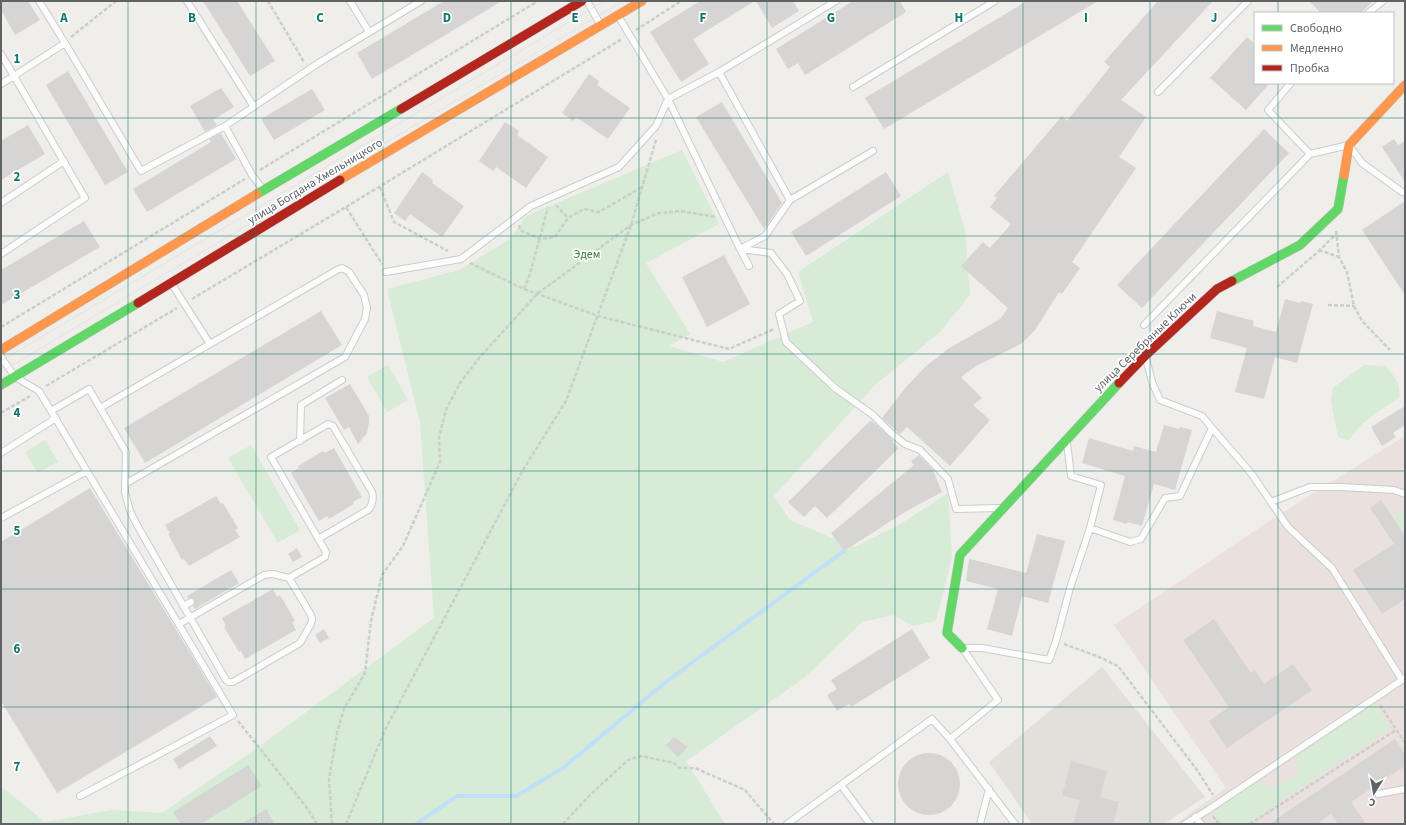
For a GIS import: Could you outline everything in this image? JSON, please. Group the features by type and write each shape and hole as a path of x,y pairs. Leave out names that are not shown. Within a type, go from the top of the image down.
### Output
{"main road":[{"name":"улица Богдана Хмельницкого","path":"1,350 264,190 582,1"},
{"name":"улица Богдана Хмельницкого","path":"1,385 171,283 277,217 642,1"},
{"path":"1349,145 1405,85"},
{"name":"улица Серебряные Ключи","path":"962,648 947,633 960,555 1066,439 1146,355 1217,289 1300,245 1338,209 1349,145"}],"lane":[{"path":"39,1 140,171 225,126 308,70 421,1"},
{"path":"187,1 254,107"},
{"path":"350,1 369,32"},
{"path":"586,1 601,25"},
{"path":"386,272 461,259 531,206 619,167 656,126 668,99 719,72 836,1"},
{"path":"853,87 995,1"},
{"path":"1158,92 1248,1"},
{"path":"1369,12 1383,1"},
{"path":"618,16 668,99 749,266"},
{"path":"1,84 65,43"},
{"path":"1,54 85,198 1,254"},
{"path":"719,72 790,200"},
{"path":"1290,84 1268,110 1310,154"},
{"path":"225,126 252,175 264,190"},
{"path":"1144,325 1310,154 1349,145 1362,163 1405,193"},
{"path":"740,249 765,236 790,200 873,151"},
{"path":"1,203 64,162"},
{"path":"740,249 771,253 787,274 800,301 779,314 786,342 830,383 873,415 891,433 905,444 920,450 948,479 956,509 1004,508"},
{"path":"100,408 342,268 349,272 364,295 367,308 365,319 345,357 125,484"},
{"path":"171,283 210,344"},
{"path":"1146,355 1152,382 1160,400 1202,416 1251,473 1288,527 1332,568 1404,679 1185,824"},
{"path":"1,357 15,377 39,391 233,715 80,796"},
{"path":"300,440 301,405 336,388 342,380"},
{"path":"51,411 89,389 126,452 125,492 130,511 226,680 229,682 233,682 300,643 311,624 311,615 289,578"},
{"path":"1,453 56,418"},
{"path":"179,624 264,575 273,574 289,578 325,557 326,552 271,457 328,424 333,426 373,496 371,506 368,510 318,538"},
{"path":"1090,528 1130,542 1141,539 1165,498 1180,496 1212,428"},
{"path":"962,648 982,648 1049,660 1056,641 1070,588 1090,528 1101,485 1071,476 1066,439"},
{"path":"1,518 87,471"},
{"path":"1271,502 1310,487 1394,490 1405,494"},
{"path":"184,606 191,602"},
{"path":"950,739 998,700 962,648"},
{"path":"787,824 932,719 950,739 1015,824"},
{"path":"841,785 870,824"},
{"path":"980,824 989,789"},
{"path":"1378,794 1405,789"},
{"path":"1195,817 1200,824"}],"path":[{"path":"65,43 116,1"},
{"path":"268,1 308,70"},
{"path":"1,327 538,1"},
{"path":"1,413 380,187 681,1"},
{"path":"346,824 386,730 523,470 566,401 631,225 656,139 656,126"},
{"path":"380,187 394,222 461,259 524,289 598,316 729,349 782,325"},
{"path":"518,216 520,230 540,239 555,237 568,218 584,208 599,212 643,187"},
{"path":"551,198 568,218"},
{"path":"524,289 530,274 551,198"},
{"path":"346,207 386,272"},
{"path":"332,824 329,779 337,733 344,709 366,673 371,621 382,575 403,546 440,462 439,437 446,410 460,383 480,357 537,294 631,225 659,213 681,211 726,218"},
{"path":"1277,287 1320,250 1336,234 1339,257 1348,272 1354,306 1362,320 1390,350"},
{"path":"1300,245 1339,257"},
{"path":"1328,305 1354,306"},
{"path":"1056,641 1097,656 1118,666 1197,770 1218,802"},
{"path":"1376,698 1405,743"},
{"path":"233,715 308,808 317,824"},
{"path":"1250,824 1396,730"},
{"path":"563,824 589,796 628,760 641,756 674,763 680,768 695,768 745,790 774,824"}],"shaded area":[{"path":"1405,436 1405,824 1175,824 1226,788 1114,625 1277,516"},
{"path":"1102,667 1205,797 1164,824 1032,824 989,762"}],"green space":[{"name":"Эдем","path":"682,150 719,224 646,263 690,334 669,346 723,362 813,322 798,272 948,172 965,230 970,295 940,332 875,385 774,496 790,520 854,547 899,525 948,493 952,557 936,621 913,626 893,615 862,622 804,678 686,761 725,824 1,824 1,789 3,788 45,822 111,810 162,813 260,746 434,618 420,423 387,289 459,270 510,239 526,216"},
{"path":"388,365 408,400 387,412 367,377"},
{"path":"1364,365 1385,366 1398,384 1399,398 1362,424 1349,440 1338,437 1331,402 1333,388"},
{"path":"45,440 58,462 38,473 25,452"},
{"path":"251,445 300,530 278,543 228,458"},
{"path":"1402,509 1405,514 1405,537 1392,516"},
{"path":"1374,703 1391,728 1245,824 1222,824 1213,812 1258,781 1275,789 1299,773 1296,757"}],"building":[{"path":"1,1 28,1 40,20 15,35 1,10"},
{"path":"203,1 237,1 275,61 250,76"},
{"path":"444,1 502,1 372,79 357,53"},
{"path":"700,1 755,1 693,39 709,64 681,82 650,32"},
{"path":"756,1 793,1 799,11 772,28"},
{"path":"853,1 900,1 906,12 805,75 798,63 788,69 776,49"},
{"path":"1027,1 1098,1 884,129 865,98"},
{"path":"1158,1 1213,1 1121,100 1146,117 1119,157 1136,168 1072,262 1080,268 1062,294 1059,292 1035,330 1021,344 976,366 961,377 982,398 973,405 990,420 950,466 907,427 900,434 882,418 906,387 925,367 948,349 1000,319 1008,308 961,266 983,242 990,248 1011,224 990,207 997,198 994,196 1062,116 1067,121 1110,67 1104,62"},
{"path":"1309,1 1373,1 1362,12 1320,12"},
{"path":"1247,37 1254,43 1254,84 1269,84 1246,110 1210,78"},
{"path":"68,71 128,172 105,185 46,85"},
{"path":"589,74 599,81 597,85 630,108 608,139 576,117 573,121 562,113"},
{"path":"221,88 234,107 213,120 217,125 205,132 190,106"},
{"path":"312,89 325,110 274,140 261,119"},
{"path":"722,102 782,203 764,229 696,117"},
{"path":"505,122 519,131 517,135 548,157 526,188 496,167 493,171 479,161"},
{"path":"28,125 45,154 1,180 1,141"},
{"path":"1264,129 1289,153 1142,308 1117,285"},
{"path":"221,133 236,159 147,212 133,189 211,142 209,139"},
{"path":"1394,139 1398,145 1405,141 1405,182 1382,147"},
{"path":"422,172 433,180 432,183 464,206 442,237 410,214 405,221 394,213"},
{"path":"886,172 901,196 806,256 791,232"},
{"path":"1405,201 1405,295 1362,230"},
{"path":"84,221 100,247 1,305 1,270"},
{"path":"724,255 750,304 707,327 682,277"},
{"path":"1285,299 1313,304 1297,363 1275,357 1264,399 1235,392 1247,348 1210,338 1217,311 1254,321 1253,326 1276,332"},
{"path":"321,311 342,345 145,463 124,428"},
{"path":"350,384 369,416 367,433 358,444 349,427 344,430 325,398"},
{"path":"1405,406 1405,425 1393,433 1396,437 1382,446 1371,427"},
{"path":"871,420 894,441 892,442 899,448 827,518 815,506 804,517 788,502"},
{"path":"1164,425 1179,429 1180,427 1192,430 1175,490 1154,484 1142,526 1113,520 1125,476 1082,463 1089,438 1133,451 1134,446 1156,452"},
{"path":"334,448 362,497 353,502 354,504 329,519 327,516 319,521 291,473 299,468 298,466 323,451 325,453"},
{"path":"919,455 933,470 942,492 905,512 844,551 831,533 914,465 911,461"},
{"path":"90,488 217,697 57,793 1,701 1,542"},
{"path":"216,496 221,504 223,503 238,528 235,530 240,537 189,566 184,559 182,560 168,534 170,533 165,525"},
{"path":"1381,500 1405,536 1405,599 1382,614 1353,570 1394,544 1370,508"},
{"path":"1037,534 1065,541 1048,603 1022,596 1012,636 987,629 998,589 966,581 969,560 1026,573"},
{"path":"297,548 302,557 293,562 288,554"},
{"path":"231,570 239,583 195,609 193,606 195,600 188,598 187,596"},
{"path":"273,589 277,597 280,595 295,621 292,622 296,630 245,659 224,627 226,626 222,618"},
{"path":"1214,619 1251,673 1255,670 1264,684 1293,664 1312,690 1227,748 1209,721 1229,707 1183,640"},
{"path":"324,629 329,638 320,643 315,635"},
{"path":"912,629 930,658 851,707 849,704 837,711 827,695 837,689 831,680"},
{"path":"210,736 217,746 179,769 173,759"},
{"path":"674,737 688,747 678,757 666,745"},
{"path":"1395,739 1405,754 1405,766 1351,802 1366,824 1338,824 1331,814 1317,824 1269,824"},
{"path":"923,753 935,753 951,762 958,772 960,784 958,796 951,806 935,815 923,815 912,810 903,801 898,790 898,778 903,767 912,758"},
{"path":"1071,761 1107,771 1100,797 1119,802 1113,824 1073,824 1080,800 1062,796"},
{"path":"248,765 262,786 201,824 181,824 173,812"},
{"path":"266,809 275,824 241,824"}],"waterway":[{"path":"416,824 457,796 516,796 563,768 667,681 844,551"}],"tram line":[{"path":"1,361 604,1"},
{"path":"1,372 623,1"}],"traffic: fast":[{"path":"257,194 401,109"},
{"path":"1232,281 1300,245 1338,209 1344,175"},
{"path":"1,385 138,303"},
{"path":"962,648 947,633 960,555 1119,383"}],"traffic: slow":[{"path":"340,180 642,1"},
{"path":"1344,175 1349,145 1405,85"},
{"path":"1,350 257,194"}],"traffic: jam":[{"path":"401,109 582,1"},
{"path":"138,303 340,180"},
{"path":"1119,383 1146,355 1217,289 1232,281"}]}
